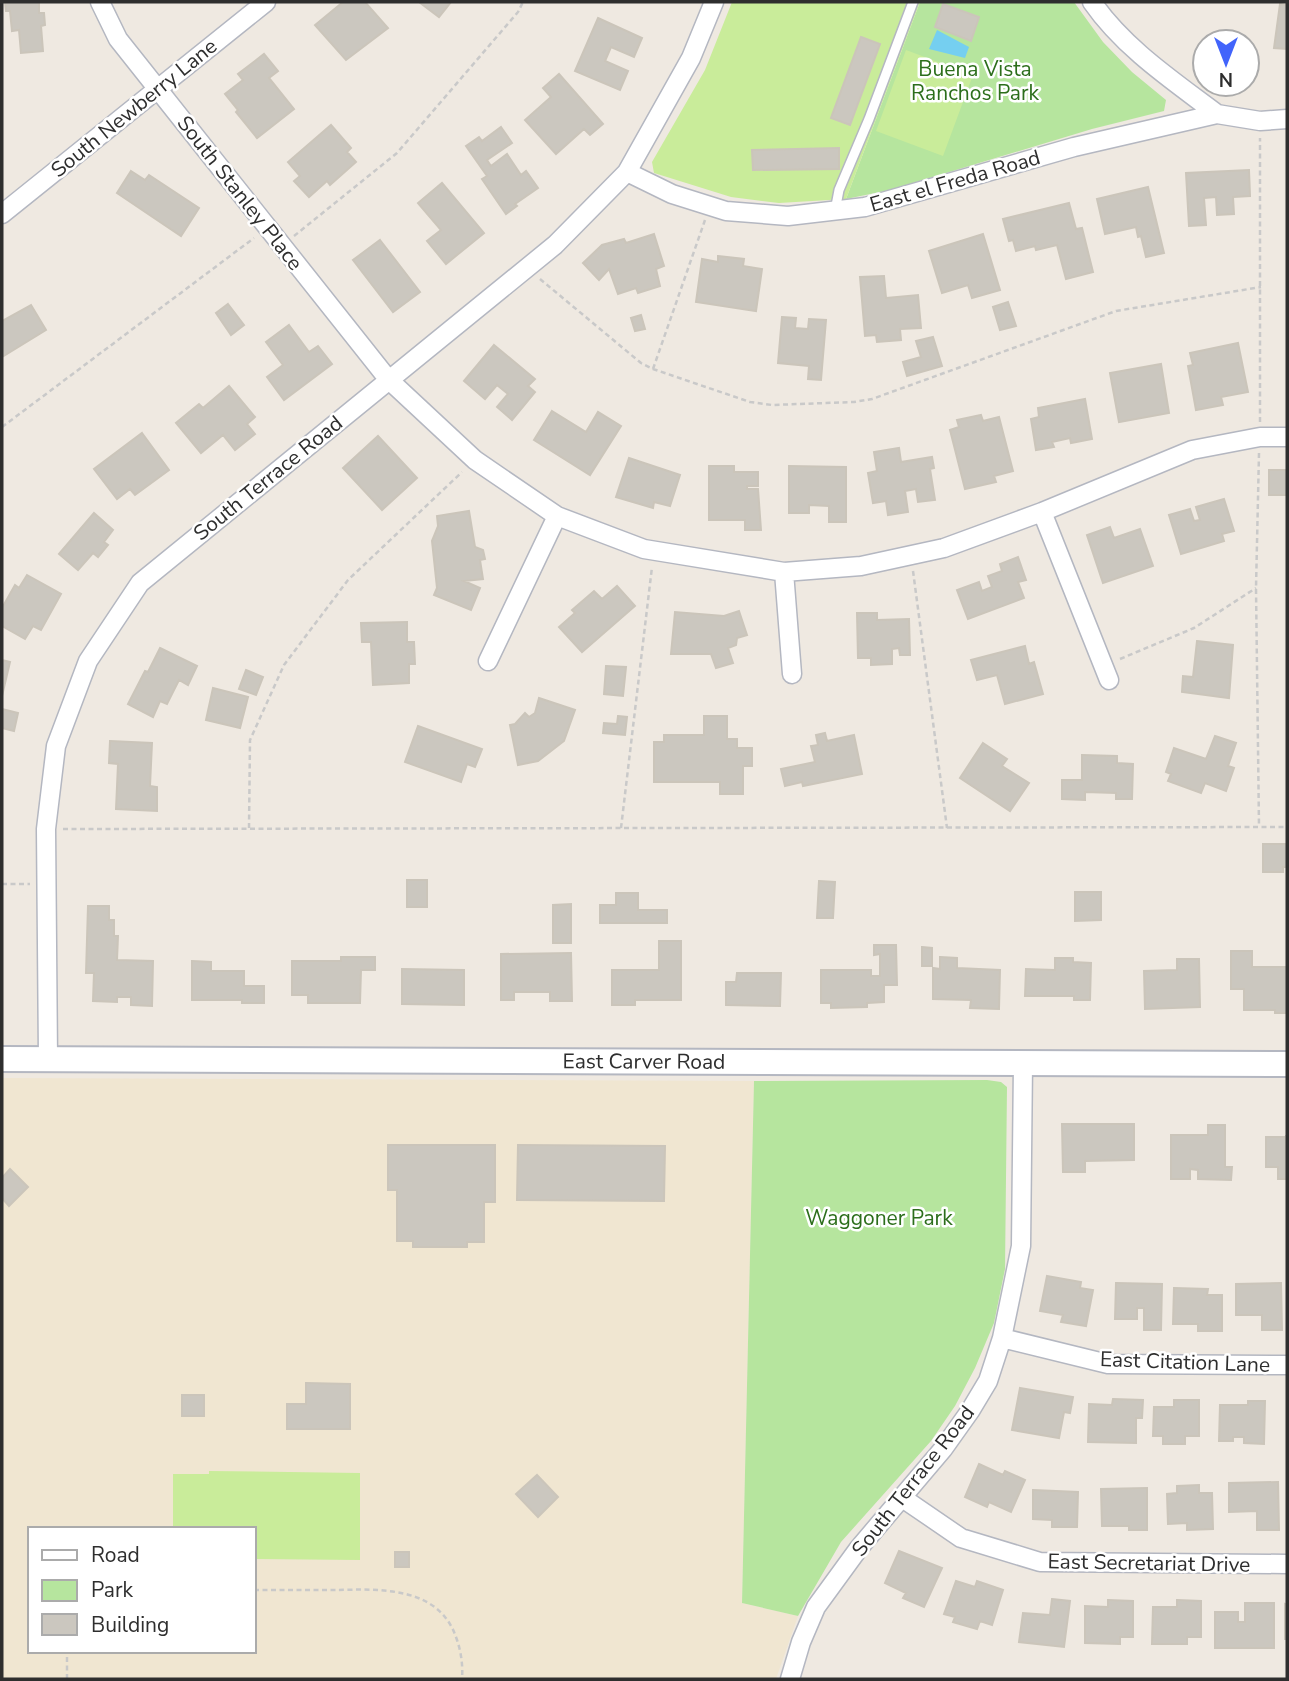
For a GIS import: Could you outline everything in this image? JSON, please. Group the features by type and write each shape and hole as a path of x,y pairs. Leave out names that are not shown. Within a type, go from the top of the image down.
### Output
{"street":[{"name":"South Stanley Place","path":"100,2 118,39 388,379 475,460 557,516 644,549 785,572 862,566 944,548 1042,512 1192,450 1260,437 1287,437"},
{"name":"South Newberry Lane","path":"2,214 266,2"},
{"name":"South Terrace Road","path":"48,1059 46,829 56,746 88,662 140,583 555,245 627,172 691,58 714,2"},
{"path":"1092,2 1104,18 1147,61 1217,114"},
{"name":"East el Freda Road","path":"627,172 672,194 726,211 788,216 865,207 1074,147 1217,114 1260,121 1287,119"},
{"path":"1042,512 1106,672"},
{"path":"488,662 557,516"},
{"path":"785,572 792,674"},
{"name":"East Carver Road","path":"2,1059 1287,1065"},
{"name":"South Terrace Road","path":"790,1679 801,1642 816,1607 859,1548 943,1449 988,1381 1002,1338 1021,1246 1023,1063"},
{"name":"East Citation Lane","path":"1002,1338 1108,1364 1287,1365"},
{"name":"East Secretariat Drive","path":"901,1497 961,1538 1040,1562 1287,1564"}],"lane":[{"path":"835,211 839,190 913,2"}],"path":[{"path":"283,246 397,153 523,2"},
{"path":"1259,827 1256,589 1260,437 1260,121"},
{"path":"653,369 710,206"},
{"path":"2,427 268,227"},
{"path":"527,267 641,363 750,402 772,405 872,399 1116,311 1261,287"},
{"path":"249,828 250,740 284,664 348,580 475,460"},
{"path":"621,828 651,570 656,551"},
{"path":"911,555 947,828"},
{"path":"1106,672 1130,655 1194,628 1256,589"},
{"path":"46,829 1287,827"},
{"path":"2,884 46,884"},
{"path":"256,1590 388,1589 419,1598 438,1608 452,1626 461,1652 462,1679"},
{"path":"67,1653 67,1679"}],"shaded area":[{"path":"2,1078 754,1081 742,1603 798,1616 776,1679 2,1679"}],"green space":[{"path":"732,2 920,2 846,199 779,203 731,197 654,173 652,162 705,70"},
{"name":"Buena Vista Ranchos Park","path":"920,2 1074,2 1103,42 1132,72 1166,100 1164,111 1092,129 890,190 846,199"},
{"path":"906,50 973,75 943,156 876,131"},
{"name":"Waggoner Park","path":"754,1081 1001,1082 1007,1087 1005,1269 994,1323 975,1368 955,1406 931,1441 841,1542 798,1616 742,1603"},
{"path":"209,1471 360,1473 360,1560 256,1559 256,1527 173,1527 173,1474 209,1474"}],"water":[{"path":"937,30 969,47 965,58 929,49"}],"building":[{"path":"5,2 39,2 39,13 44,13 45,25 41,26 43,51 21,53 19,30 12,31 10,11 6,11"},
{"path":"343,2 365,2 388,28 346,60 315,25"},
{"path":"419,2 451,2 439,17"},
{"path":"943,4 979,17 971,41 935,27"},
{"path":"1280,4 1287,5 1287,49 1274,48"},
{"path":"598,18 642,38 634,57 611,47 605,61 628,71 620,90 575,71"},
{"path":"861,37 880,44 850,125 831,118"},
{"path":"264,54 278,71 269,78 294,109 257,138 225,94 243,80 238,74"},
{"path":"559,74 603,124 590,135 584,129 556,154 525,120 551,97 543,88"},
{"path":"331,125 351,148 347,152 356,162 330,185 327,181 309,197 294,181 300,176 288,162"},
{"path":"501,127 512,143 487,160 491,166 507,154 521,175 526,171 538,188 506,214 482,179 487,176 466,146 479,137 482,141"},
{"path":"839,148 839,169 753,170 752,150"},
{"path":"1249,170 1250,196 1233,197 1234,214 1217,215 1216,197 1204,198 1206,225 1189,226 1186,173"},
{"path":"131,171 145,180 149,175 199,208 181,236 117,193"},
{"path":"442,183 484,233 446,264 427,241 441,230 418,203"},
{"path":"1148,187 1164,253 1146,257 1136,227 1105,234 1097,199"},
{"path":"1069,203 1076,229 1082,228 1093,272 1066,279 1057,245 1036,250 1035,246 1016,251 1013,240 1009,241 1003,219"},
{"path":"654,234 664,266 656,269 660,286 638,293 636,288 618,294 609,269 599,280 583,263 602,245 624,239 626,243"},
{"path":"983,234 1000,290 972,298 968,285 942,293 929,251"},
{"path":"380,240 420,292 393,312 353,260"},
{"path":"718,256 744,259 743,266 762,269 756,311 696,302 702,259 718,262"},
{"path":"884,276 886,298 918,295 921,328 900,329 901,340 877,342 876,335 865,336 860,277"},
{"path":"1008,302 1016,326 1000,330 993,307"},
{"path":"228,304 244,325 231,335 216,313"},
{"path":"31,305 46,330 2,357 2,321"},
{"path":"641,315 645,329 635,331 631,318"},
{"path":"782,317 796,318 795,328 808,329 809,319 826,320 821,380 808,379 809,366 778,363"},
{"path":"289,325 309,352 318,346 332,364 284,400 267,377 283,365 266,342"},
{"path":"933,337 942,366 907,376 903,362 921,357 916,341"},
{"path":"1238,343 1248,392 1221,397 1223,405 1196,410 1188,366 1193,365 1190,353"},
{"path":"494,345 535,379 528,386 535,392 512,420 497,407 508,394 497,385 485,399 464,381"},
{"path":"1161,364 1169,413 1119,422 1110,373"},
{"path":"229,386 255,417 247,424 255,434 235,450 223,435 201,453 176,423 199,404 203,408"},
{"path":"1085,399 1092,439 1071,443 1070,438 1052,442 1054,447 1036,450 1031,419 1039,417 1038,408"},
{"path":"552,411 586,432 598,412 621,426 590,475 534,440"},
{"path":"981,415 983,421 999,417 1013,471 994,476 996,482 965,489 950,430 959,427 957,420"},
{"path":"142,433 169,470 135,495 130,489 117,499 94,469"},
{"path":"378,436 417,478 382,510 343,468"},
{"path":"899,448 901,462 932,457 934,468 930,469 935,500 918,502 916,489 905,491 908,512 888,515 886,501 873,503 868,473 877,471 874,452"},
{"path":"629,458 680,475 670,506 654,502 653,508 616,497"},
{"path":"709,466 734,466 734,472 758,472 758,486 747,486 747,489 758,489 761,530 745,530 745,520 709,520"},
{"path":"789,466 846,467 846,522 829,522 829,506 809,505 809,513 789,513"},
{"path":"1269,470 1287,470 1287,495 1269,495"},
{"path":"1224,499 1234,531 1222,534 1224,541 1181,554 1169,515 1190,509 1194,521 1200,520 1196,507"},
{"path":"469,511 475,547 483,550 485,559 480,560 483,579 464,581 480,588 471,610 434,595 437,588 432,541 438,526 437,516"},
{"path":"94,513 113,530 104,542 108,545 98,557 93,553 78,570 59,554"},
{"path":"1110,527 1114,538 1140,529 1153,566 1103,583 1087,535"},
{"path":"1018,557 1026,580 1018,582 1024,598 968,619 957,590 979,582 982,591 992,587 988,576 1002,571 1000,564"},
{"path":"27,575 61,594 41,630 33,626 25,639 2,626 2,608 15,585 19,588"},
{"path":"617,586 635,606 582,652 559,627 575,613 572,610 594,591 602,599"},
{"path":"739,611 747,635 737,638 736,645 728,648 733,663 716,668 711,654 671,654 675,612 724,616"},
{"path":"857,613 877,613 877,620 909,619 910,655 900,655 899,648 892,649 892,664 871,665 871,658 858,658"},
{"path":"407,622 407,642 414,642 415,664 409,664 409,683 373,685 371,642 362,642 361,623"},
{"path":"1197,641 1233,645 1229,698 1182,692 1183,676 1193,677"},
{"path":"1025,646 1029,664 1034,662 1043,694 1005,704 997,675 977,680 971,660"},
{"path":"160,648 197,666 188,685 179,680 167,704 160,701 153,717 128,704"},
{"path":"2,660 10,662 2,696"},
{"path":"606,666 626,667 623,696 604,694"},
{"path":"246,670 263,677 256,695 239,689"},
{"path":"213,688 248,697 240,728 206,720"},
{"path":"539,698 575,710 564,741 538,761 518,765 510,725 515,724 525,713 529,717 535,713"},
{"path":"2,709 18,713 14,731 2,728"},
{"path":"618,716 627,717 625,735 603,733 604,723 617,724"},
{"path":"704,716 727,716 727,739 737,739 737,748 752,748 752,766 743,766 743,794 720,794 720,782 654,782 654,742 664,742 664,735 704,735"},
{"path":"418,726 482,749 475,767 467,764 461,782 405,762"},
{"path":"825,733 827,741 854,735 862,774 803,786 802,782 785,786 781,769 815,762 811,746 818,745 816,735"},
{"path":"1215,736 1236,743 1228,766 1234,768 1226,791 1205,783 1201,793 1168,781 1171,774 1166,772 1174,748 1206,759"},
{"path":"110,741 152,743 150,786 157,787 157,811 116,809 118,764 109,763"},
{"path":"983,743 1007,759 1002,766 1029,783 1010,811 960,778"},
{"path":"1082,755 1117,756 1117,763 1133,764 1132,799 1116,799 1116,793 1085,792 1085,800 1062,799 1062,780 1082,780"},
{"path":"1263,844 1287,844 1287,867 1283,867 1283,872 1263,872"},
{"path":"407,880 427,880 427,907 407,907"},
{"path":"819,881 835,882 833,918 817,918"},
{"path":"1075,892 1101,892 1101,920 1075,921"},
{"path":"616,893 638,893 638,910 667,910 667,923 600,923 600,905 616,905"},
{"path":"571,904 571,943 553,943 553,905"},
{"path":"88,906 109,906 109,920 114,920 114,936 118,936 117,960 153,961 152,1006 131,1005 131,997 117,997 117,1002 93,1001 94,973 86,973"},
{"path":"659,941 681,941 681,1000 635,1000 635,1005 612,1005 612,970 659,970"},
{"path":"874,945 896,945 897,985 884,985 884,1002 867,1003 867,1007 831,1008 831,1003 821,1003 821,970 871,970 871,976 880,976 880,954 874,955"},
{"path":"922,947 932,948 932,966 922,966"},
{"path":"1231,951 1252,951 1252,967 1287,967 1287,1013 1275,1013 1275,1010 1244,1010 1244,989 1231,989"},
{"path":"571,953 572,1001 550,1001 550,992 514,992 514,1000 501,1000 501,954"},
{"path":"341,957 375,957 375,970 361,970 360,1003 308,1003 308,995 292,995 292,961 341,961"},
{"path":"940,957 957,958 957,968 1000,970 999,1009 970,1008 971,1000 933,999 933,968 940,969"},
{"path":"1055,958 1073,958 1073,962 1091,963 1090,1000 1074,1000 1074,996 1025,996 1026,969 1055,970"},
{"path":"1177,959 1199,959 1200,1007 1145,1009 1144,971 1177,970"},
{"path":"192,961 211,962 211,971 244,971 244,986 264,986 264,1003 192,1000"},
{"path":"402,969 464,970 464,1005 402,1004"},
{"path":"737,973 781,973 780,1006 726,1005 726,982 736,982"},
{"path":"1062,1124 1134,1124 1134,1160 1085,1161 1085,1172 1063,1172"},
{"path":"1208,1125 1225,1125 1225,1167 1232,1167 1231,1180 1198,1179 1198,1170 1190,1169 1190,1179 1171,1179 1171,1135 1208,1135"},
{"path":"1286,1135 1287,1179 1278,1179 1278,1167 1266,1167 1266,1137"},
{"path":"388,1145 495,1145 495,1202 484,1202 484,1242 467,1242 467,1247 413,1247 413,1241 397,1241 397,1190 388,1190"},
{"path":"518,1145 665,1146 664,1201 517,1200"},
{"path":"10,1169 28,1187 9,1206 2,1198 2,1178"},
{"path":"1047,1276 1081,1282 1080,1288 1093,1290 1086,1326 1061,1322 1063,1315 1040,1311"},
{"path":"1116,1283 1162,1284 1161,1330 1144,1330 1144,1308 1137,1308 1137,1319 1115,1319"},
{"path":"1281,1283 1282,1330 1262,1330 1262,1315 1236,1315 1236,1284"},
{"path":"1174,1288 1208,1289 1207,1295 1222,1295 1222,1331 1198,1331 1198,1324 1173,1324"},
{"path":"306,1383 350,1384 350,1429 287,1429 287,1404 306,1404"},
{"path":"1020,1388 1073,1397 1070,1413 1064,1412 1059,1438 1012,1430"},
{"path":"182,1395 204,1395 204,1416 182,1416"},
{"path":"1113,1399 1143,1400 1142,1418 1136,1418 1136,1443 1088,1442 1089,1404 1112,1405"},
{"path":"1174,1400 1199,1400 1199,1436 1185,1436 1185,1444 1163,1444 1163,1436 1153,1436 1154,1407 1174,1407"},
{"path":"1248,1401 1265,1401 1264,1444 1244,1443 1244,1437 1233,1437 1233,1441 1219,1441 1220,1405 1248,1405"},
{"path":"979,1464 1003,1475 1005,1471 1025,1480 1011,1512 989,1502 987,1507 965,1497"},
{"path":"537,1475 558,1497 538,1517 516,1494"},
{"path":"1278,1482 1279,1530 1257,1530 1257,1511 1229,1512 1229,1483"},
{"path":"1199,1485 1199,1493 1212,1493 1213,1529 1187,1530 1187,1523 1168,1524 1167,1494 1177,1493 1177,1486"},
{"path":"1147,1488 1147,1530 1129,1530 1129,1526 1102,1526 1101,1489"},
{"path":"1033,1490 1078,1492 1077,1527 1052,1527 1052,1520 1033,1519"},
{"path":"899,1551 942,1568 924,1607 903,1598 906,1593 885,1583"},
{"path":"395,1552 409,1552 409,1567 395,1567"},
{"path":"956,1581 975,1587 977,1581 1003,1590 992,1625 980,1621 977,1629 953,1622 955,1617 944,1614"},
{"path":"1052,1599 1070,1601 1064,1647 1019,1642 1023,1613 1050,1615"},
{"path":"1108,1600 1133,1601 1133,1637 1120,1637 1120,1644 1085,1643 1085,1606 1108,1607"},
{"path":"1177,1600 1201,1601 1201,1637 1187,1637 1187,1644 1152,1644 1153,1607 1177,1607"},
{"path":"1245,1603 1274,1603 1274,1648 1215,1648 1215,1612 1238,1612 1238,1622 1245,1622"},
{"path":"1285,1604 1287,1605 1287,1639 1285,1639"}]}
